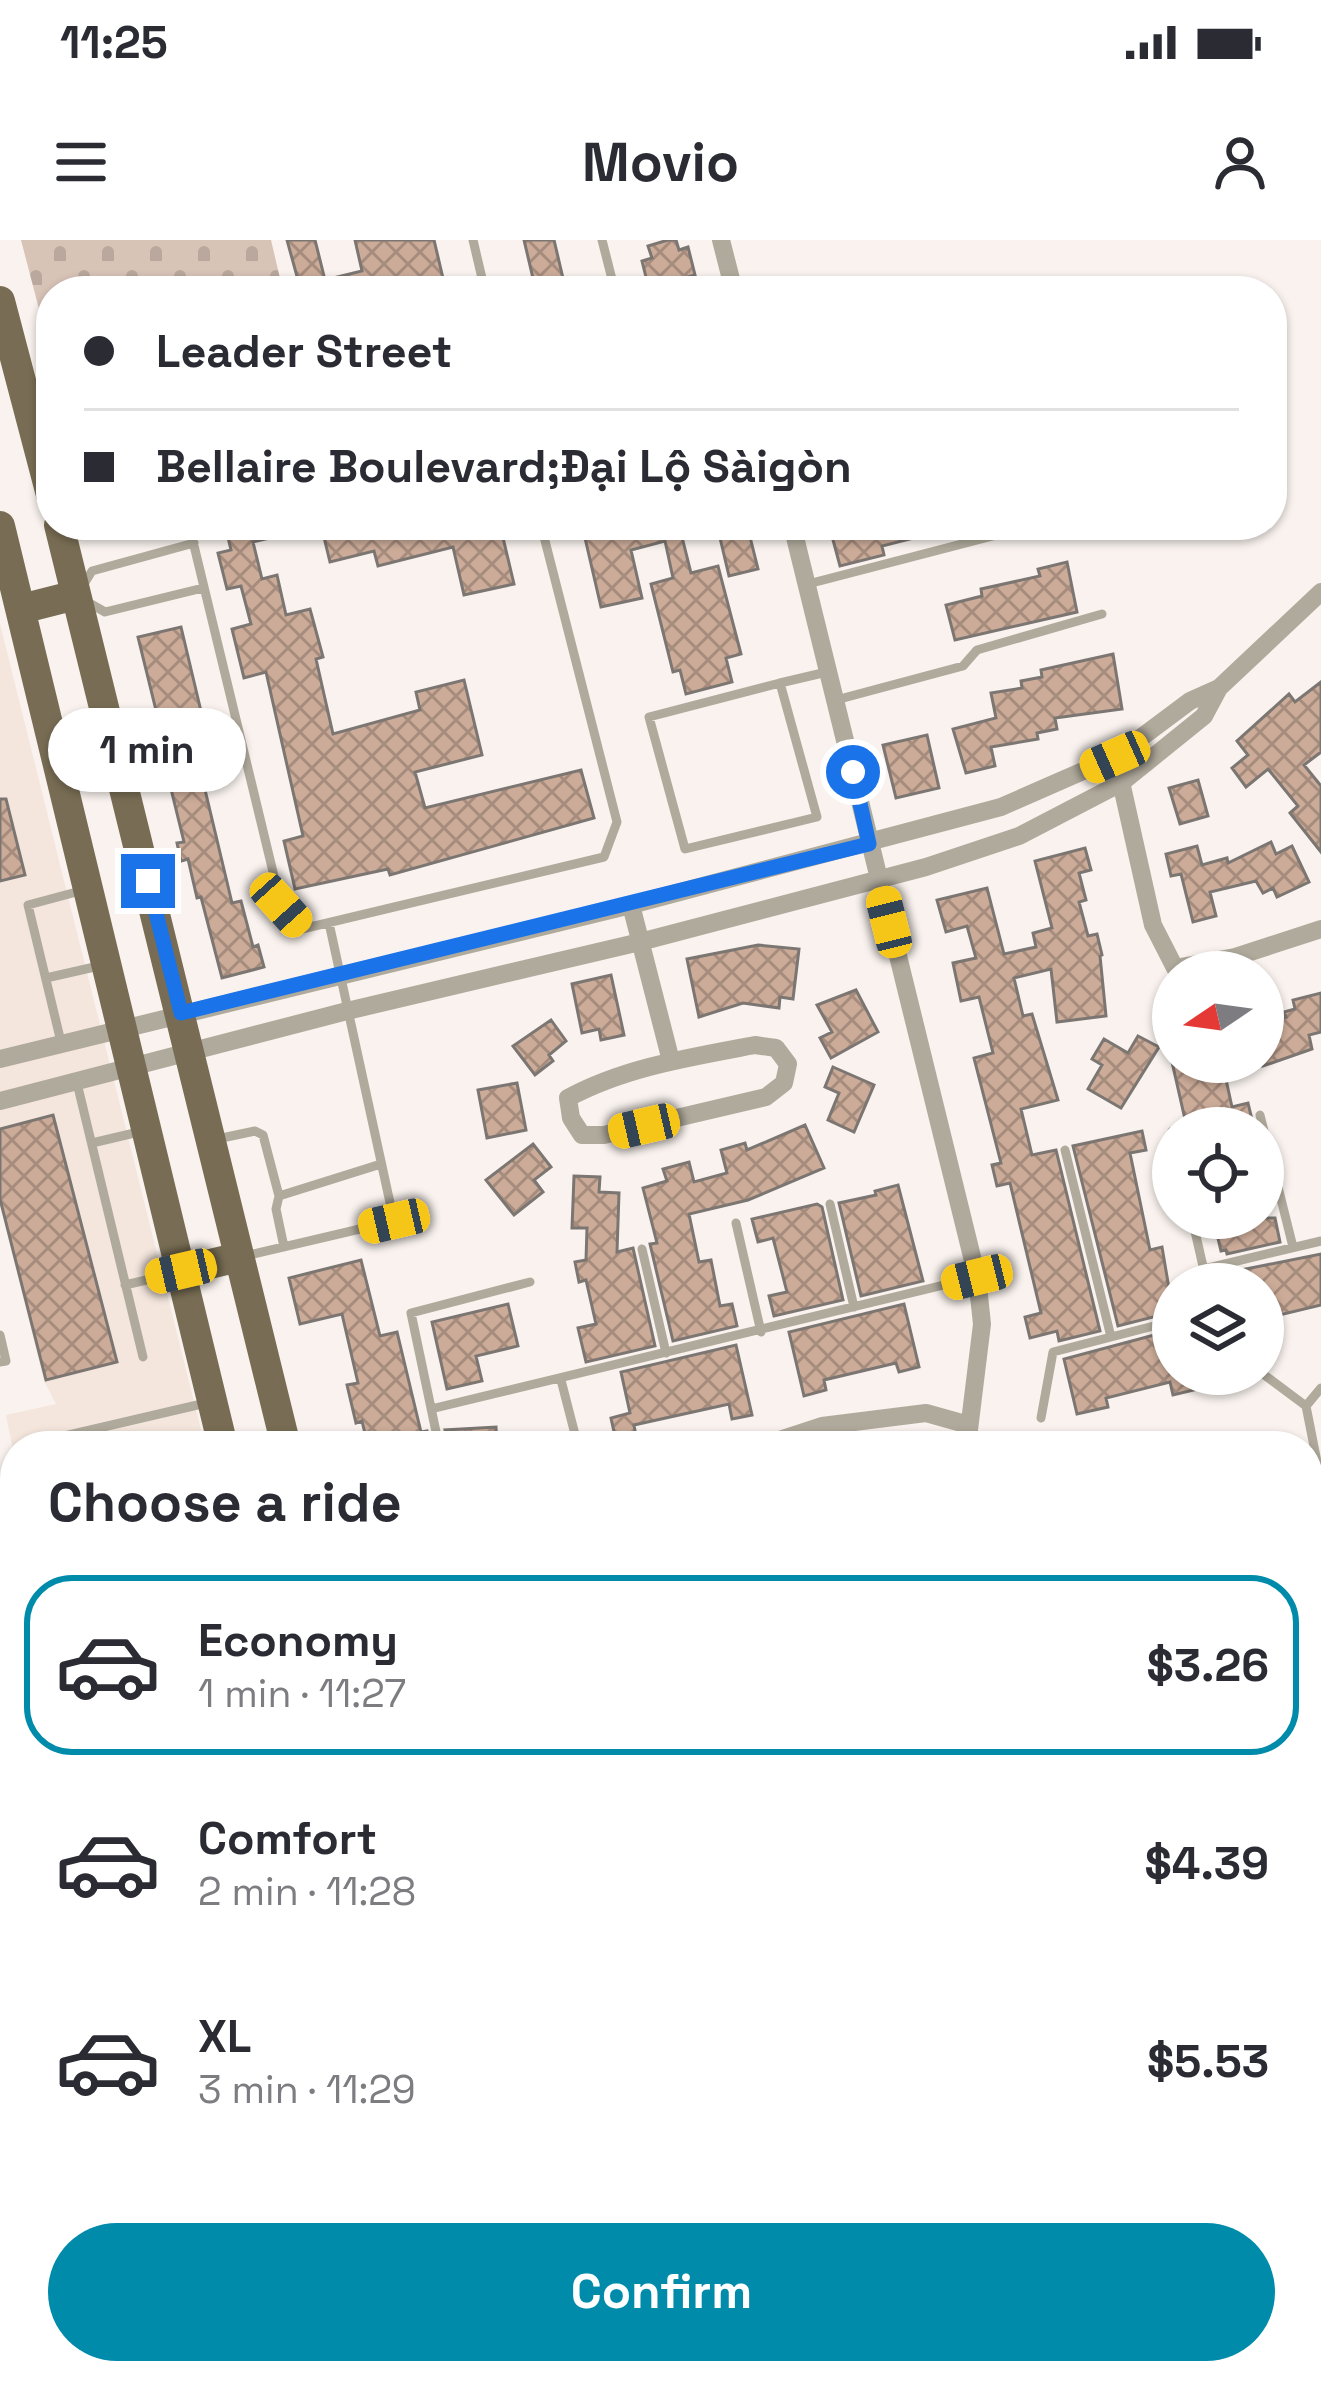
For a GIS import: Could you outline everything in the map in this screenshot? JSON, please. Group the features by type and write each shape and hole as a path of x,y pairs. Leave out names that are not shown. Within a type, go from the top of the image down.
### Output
{"main road":[{"path":"0,301 36,438"},
{"path":"0,526 219,1431"},
{"path":"62,540 282,1431"},
{"path":"21,609 76,595"},
{"path":"181,1271 239,1257"}],"street":[{"path":"721,240 730,276"},
{"path":"796,540 977,1277 982,1324 969,1431"},
{"path":"0,1101 347,1011 640,942 1019,836 1121,783 1204,716 1219,688 1321,592"},
{"path":"0,1059 631,905 1001,807 1115,757 1190,701 1219,688"},
{"path":"1115,757 1153,925 1175,968 1235,957 1321,929"},
{"path":"631,905 670,1061"},
{"path":"755,1045 776,1048 788,1064 784,1083 766,1097 604,1135 582,1135 571,1118 568,1099 590,1086 670,1061 755,1045"},
{"path":"807,1431 926,1413 969,1425"}],"lane":[{"path":"473,240 481,276"},
{"path":"602,240 610,276"},
{"path":"193,540 281,905 302,929 604,857 617,822 546,540"},
{"path":"808,584 978,540"},
{"path":"194,543 92,571 76,595 105,612 203,588"},
{"path":"836,700 963,666 977,650 1102,614"},
{"path":"780,683 817,817 685,849 649,717 780,683 830,671"},
{"path":"61,1043 28,905 89,889"},
{"path":"239,1257 394,1221 329,923"},
{"path":"46,978 107,964"},
{"path":"77,1083 142,1357"},
{"path":"92,1143 148,1129"},
{"path":"212,1140 255,1131 263,1135 279,1196 276,1209 284,1247"},
{"path":"1065,1150 1111,1337"},
{"path":"279,1196 381,1164"},
{"path":"830,1204 854,1307"},
{"path":"1284,1211 1293,1247"},
{"path":"736,1223 761,1332"},
{"path":"1228,1263 1321,1240"},
{"path":"642,1249 666,1353"},
{"path":"125,1285 181,1271"},
{"path":"431,1409 977,1277"},
{"path":"436,1431 411,1313 530,1282"},
{"path":"1041,1418 1053,1352 1152,1326"},
{"path":"0,1335 6,1360 0,1362"},
{"path":"561,1380 574,1431"},
{"path":"1306,1406 1321,1388"},
{"path":"1284,1390 1306,1406 1311,1431"},
{"path":"85,1431 212,1401"}],"shaded area":[{"path":"0,624 201,1431 9,1431 6,1415 56,1404 44,1381 0,1205"}],"green space":[{"path":"21,240 271,240 279,276 36,276 36,298"}],"building":[{"path":"287,240 315,240 324,276 297,276"},
{"path":"355,240 434,240 442,276 341,276 362,271"},
{"path":"524,240 554,240 562,276 532,276"},
{"path":"676,240 679,250 688,247 695,275 646,276 642,261 652,258 648,246"},
{"path":"229,540 262,540 253,542 262,579 277,575 286,615 310,609 323,657 316,659 333,734 420,710 416,692 464,680 482,755 415,772 425,808 581,770 594,818 390,875 388,869 295,889 284,841 303,836 266,672 244,678 232,629 251,624 241,586 227,589 218,553 231,550"},
{"path":"325,540 504,540 514,584 464,595 453,547 378,566 374,551 330,562"},
{"path":"585,540 683,540 691,573 718,566 741,654 726,658 732,682 686,694 680,670 673,672 651,584 673,578 665,541 631,550 642,598 601,607"},
{"path":"721,540 751,540 758,569 729,576"},
{"path":"833,540 906,540 882,546 884,555 840,566"},
{"path":"1067,562 1077,612 955,640 946,605 982,596 981,589 1040,576 1038,569"},
{"path":"181,627 205,728 191,731 232,903 241,901 253,947 258,945 264,967 222,978 188,859 181,861 177,843 184,842 170,785 164,786 160,769 167,767 166,751 138,637"},
{"path":"1113,654 1122,709 1055,718 1057,729 1037,733 1038,739 991,747 995,766 966,773 953,729 996,718 991,693 1022,688 1021,681 1042,677 1041,670"},
{"path":"1321,682 1321,752 1304,765 1321,786 1321,852 1290,813 1298,806 1268,769 1246,787 1232,768 1248,755 1237,741 1289,694 1295,702"},
{"path":"927,735 939,788 896,798 883,745"},
{"path":"1198,780 1208,816 1180,824 1169,788"},
{"path":"0,799 6,799 25,875 0,881"},
{"path":"1271,842 1276,854 1292,846 1309,882 1277,897 1273,888 1263,893 1256,881 1210,892 1216,916 1193,922 1181,874 1171,876 1166,854 1197,846 1202,865 1227,858 1228,863"},
{"path":"1085,848 1091,870 1079,873 1086,900 1079,902 1088,936 1097,934 1102,955 1106,1016 1057,1022 1051,969 1014,978 1023,1016 1032,1014 1058,1100 1021,1109 1032,1155 1056,1150 1100,1331 1059,1341 1057,1331 1030,1338 1025,1317 1041,1313 1010,1183 997,1186 992,1165 1001,1163 974,1058 993,1053 979,997 961,1001 953,963 976,958 967,926 946,932 937,900 987,888 1004,954 1036,947 1033,933 1052,928 1035,861"},
{"path":"758,945 799,949 793,999 780,997 779,1008 743,1003 699,1017 687,959"},
{"path":"611,975 624,1035 601,1040 599,1029 582,1033 572,984"},
{"path":"856,990 878,1032 831,1058 820,1038 832,1032 817,1005"},
{"path":"1321,993 1321,1032 1309,1035 1312,1049 1284,1059 1284,1012 1295,1009 1293,1000"},
{"path":"551,1020 566,1041 549,1055 553,1061 535,1075 513,1046"},
{"path":"1138,1036 1152,1043 1152,1058 1121,1108 1088,1089 1102,1065 1092,1059 1104,1039 1128,1053"},
{"path":"833,1067 874,1085 854,1132 828,1120 839,1093 825,1087"},
{"path":"517,1083 526,1130 487,1138 478,1090"},
{"path":"1177,1083 1227,1083 1232,1107 1182,1107"},
{"path":"53,1115 117,1362 46,1380 0,1199 0,1129"},
{"path":"805,1125 824,1168 748,1200 689,1214 699,1262 711,1260 720,1306 732,1304 737,1326 673,1341 650,1244 657,1243 643,1188 667,1181 663,1169 689,1162 694,1182 727,1173 721,1150 745,1143 747,1150"},
{"path":"1142,1131 1146,1150 1130,1153 1150,1250 1162,1247 1165,1263 1152,1263 1152,1317 1118,1326 1073,1146"},
{"path":"533,1144 551,1167 534,1180 543,1192 514,1215 486,1180"},
{"path":"574,1176 600,1177 599,1192 619,1193 617,1252 633,1248 655,1346 586,1362 578,1328 596,1324 586,1280 579,1282 575,1262 586,1260 587,1228 572,1228"},
{"path":"898,1185 923,1281 861,1296 839,1203"},
{"path":"817,1204 822,1207 843,1300 774,1316 769,1296 787,1292 773,1238 758,1242 752,1219"},
{"path":"1218,1239 1280,1242 1227,1254 1221,1251"},
{"path":"1321,1254 1321,1305 1284,1314 1284,1263 1276,1263"},
{"path":"361,1260 380,1336 397,1332 421,1431 364,1431 362,1421 356,1423 347,1385 358,1383 342,1314 300,1324 289,1278"},
{"path":"508,1304 518,1346 476,1356 482,1381 447,1389 432,1322"},
{"path":"904,1304 919,1367 899,1372 896,1363 824,1380 826,1390 804,1396 789,1332"},
{"path":"1152,1336 1152,1386 1106,1398 1108,1407 1077,1414 1064,1359"},
{"path":"736,1345 752,1415 732,1419 729,1404 634,1425 635,1431 614,1431 611,1418 630,1413 621,1372"},
{"path":"496,1427 496,1431 445,1431"}],"route":[{"path":"148,881 181,1013 869,844 853,772"}]}
